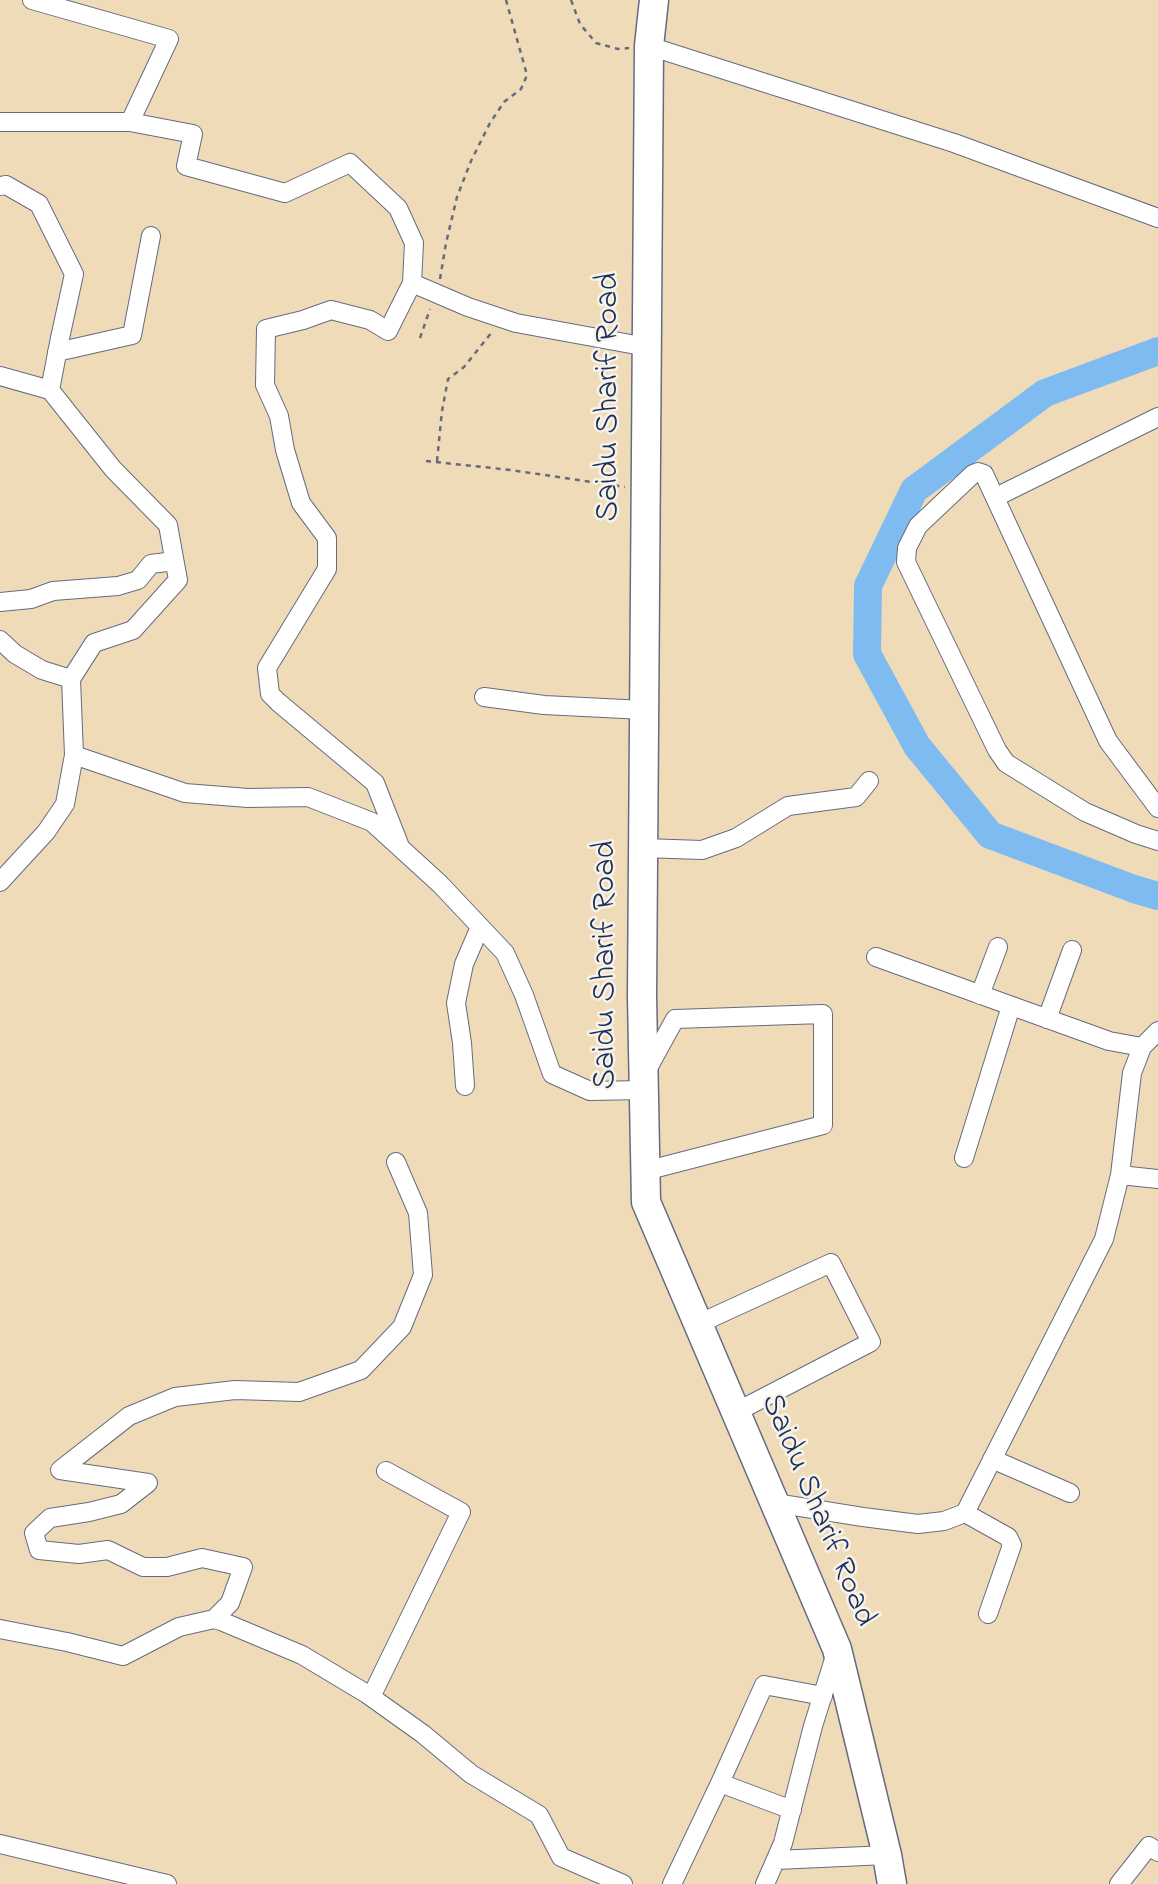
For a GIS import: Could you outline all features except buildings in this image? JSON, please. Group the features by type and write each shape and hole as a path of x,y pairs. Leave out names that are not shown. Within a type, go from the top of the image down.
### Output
{"main road":[{"name":"Saidu Sharif Road","path":"654,0 649,46 642,996 646,1202 837,1650 887,1855 891,1884"}],"street":[{"path":"32,0 169,39 130,122"},
{"path":"649,46 954,142 1158,218"},
{"path":"0,122 130,122 193,134 186,166 285,193 350,163 398,208 414,243 412,283 388,331 370,320 331,310 266,329 265,386 279,416 285,450 301,503 327,538 327,569 267,668 270,694 375,783 400,848"},
{"path":"0,186 6,186 39,204 74,274 50,390"},
{"path":"57,352 132,335 151,236"},
{"path":"412,283 516,323 647,347"},
{"path":"0,376 50,390 113,470 167,525 178,580 133,630 93,643 71,679 74,755 65,804 46,832 0,882"},
{"path":"996,497 1158,417"},
{"path":"1158,808 1108,741 996,497 984,474 973,474 918,526 907,548 906,562 997,750 1006,763 1085,812 1158,841"},
{"path":"0,603 31,599 53,591 118,586 138,580 152,564 174,561"},
{"path":"0,640 15,654 42,670 71,679"},
{"path":"484,697 544,705 644,710"},
{"path":"74,755 185,793 248,798 308,797 372,822 440,884 505,953 524,995 552,1074 590,1091 643,1083 675,1019 823,1014 823,1125 645,1171"},
{"path":"643,848 702,850 736,838 788,806 856,797 869,781"},
{"path":"466,1086 456,1003 464,964 480,926"},
{"path":"980,995 998,947"},
{"path":"1047,1019 1072,950"},
{"path":"876,957 1109,1041 1142,1046"},
{"path":"964,1158 1011,1006"},
{"path":"775,1503 918,1524 944,1521 965,1513 1104,1239 1120,1175 1132,1073 1142,1046 1158,1031"},
{"path":"0,1629 123,1656 179,1628 214,1619 230,1604 243,1567 202,1558 167,1567 143,1567 108,1550 79,1554 39,1550 34,1533 50,1518 121,1504 148,1483 60,1470 129,1416 174,1397 235,1390 299,1392 361,1370 402,1327 423,1275 418,1213 396,1162"},
{"path":"1120,1175 1158,1179"},
{"path":"698,1324 831,1263 871,1342 736,1412"},
{"path":"992,1459 1070,1493"},
{"path":"371,1697 461,1513 386,1471"},
{"path":"965,1513 1008,1537 1012,1545 988,1614"},
{"path":"214,1619 302,1655 371,1697 423,1734 471,1774 539,1815 561,1857 622,1884"},
{"path":"765,1884 783,1843 837,1650"},
{"path":"672,1884 764,1685 823,1696"},
{"path":"720,1783 792,1810"},
{"path":"0,1844 167,1884"},
{"path":"1119,1884 1149,1846 1158,1852"},
{"path":"776,1860 887,1855"}],"path":[{"path":"420,338 441,276 457,197 471,161 490,123 505,102 521,89 527,75 506,0"},
{"path":"571,0 580,24 596,43 618,49 649,46"},
{"path":"436,462 448,379 464,366 503,319"},
{"path":"426,461 544,474 646,490"}],"waterway":[{"path":"1158,351 1045,393 914,490 868,586 867,654 917,746 990,835 1158,896"}]}
